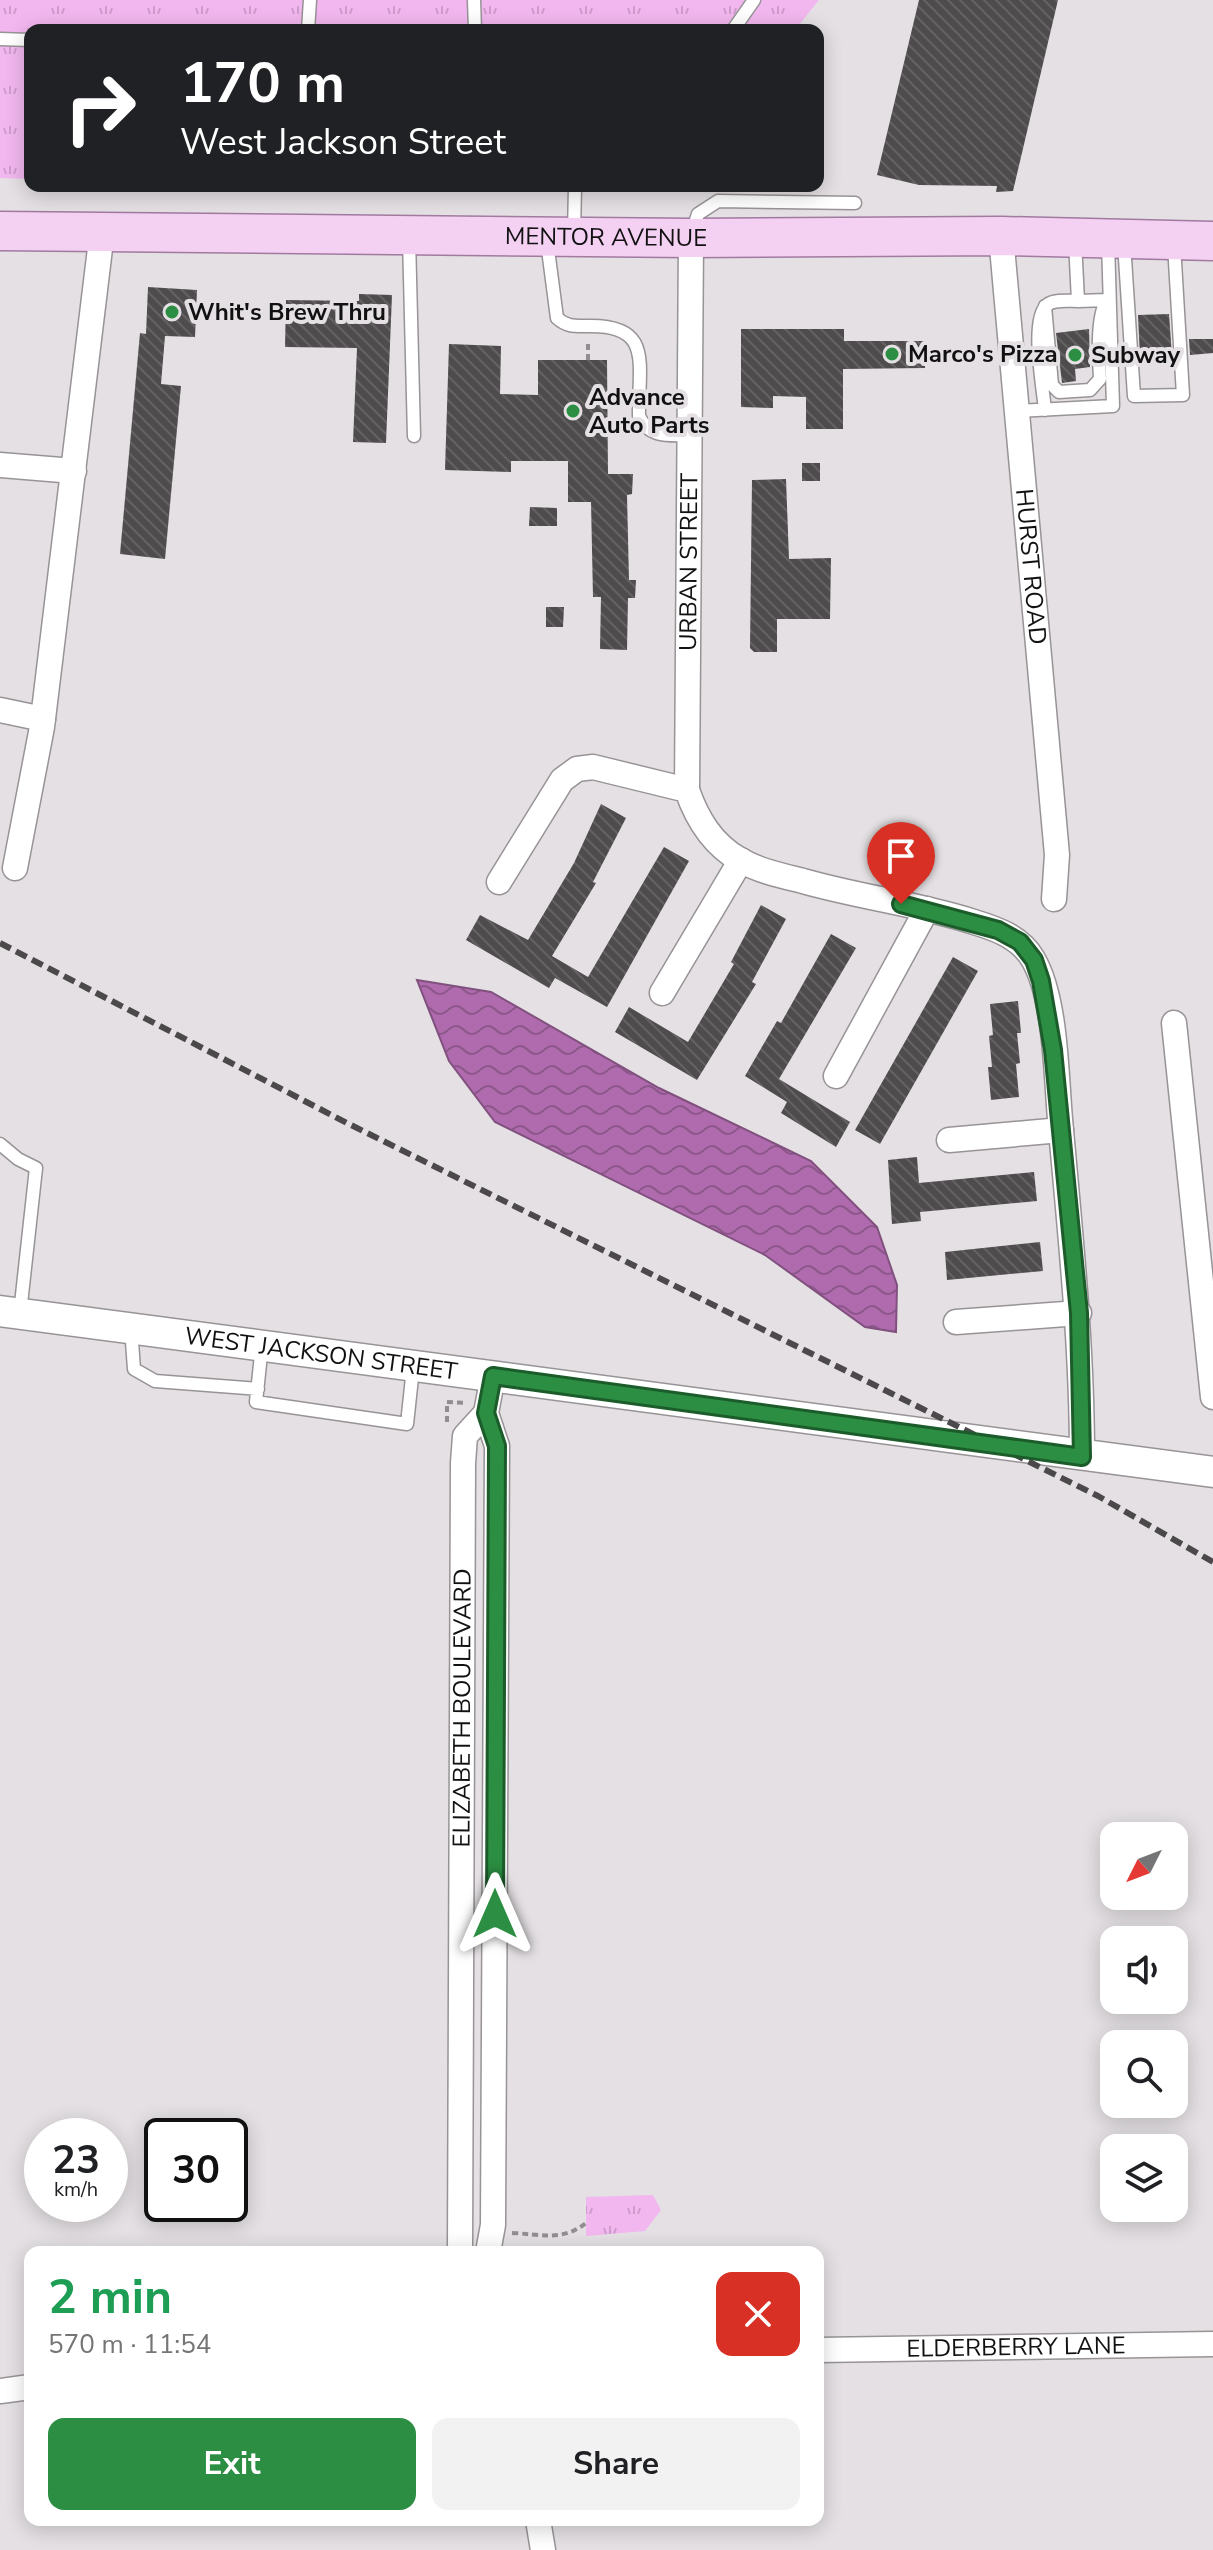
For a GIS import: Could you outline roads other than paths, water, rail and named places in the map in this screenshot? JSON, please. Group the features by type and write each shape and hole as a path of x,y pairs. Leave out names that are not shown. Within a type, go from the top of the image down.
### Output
{"main road":[{"name":"MENTOR AVENUE","path":"1,236 102,232 691,238 799,221 1001,236 1213,241"}],"street":[{"path":"15,868 43,719 102,232"},
{"name":"HURST ROAD","path":"1001,236 1057,855 1054,899"},
{"name":"URBAN STREET","path":"687,790 692,435 691,238"},
{"path":"0,465 74,471"},
{"path":"0,710 43,719"},
{"path":"499,882 562,780 577,769 593,767 687,790 697,818 717,842 741,860 825,888 927,909 998,930 1020,942 1034,960 1046,999 1079,1313 1082,1457"},
{"path":"662,993 741,860"},
{"path":"836,1076 927,909"},
{"path":"1174,1023 1213,1397"},
{"path":"949,1140 1061,1130"},
{"name":"WEST JACKSON STREET","path":"10,1312 414,1364 1082,1457 1213,1472"},
{"path":"956,1322 1079,1313"},
{"name":"ELIZABETH BOULEVARD","path":"489,2246 493,2225 497,1446 486,1413 493,1376"},
{"name":"ELIZABETH BOULEVARD","path":"460,2246 463,1463 465,1436 486,1413"},
{"name":"ELDERBERRY LANE","path":"824,2350 1213,2344"},
{"path":"0,2391 24,2388"},
{"path":"539,2526 543,2550"}],"lane":[{"path":"308,24 310,0"},
{"path":"474,0 475,24"},
{"path":"737,24 754,0"},
{"path":"0,39 24,40"},
{"path":"573,192 561,237 557,318 571,326 615,325 625,329 638,352 639,416 643,425 658,435 692,435"},
{"path":"799,221 855,203"},
{"path":"409,235 414,436"},
{"path":"1102,239 1134,396 1183,395 1174,240"},
{"path":"1017,411 1113,406 1102,239"},
{"path":"1078,301 1102,239"},
{"path":"1045,306 1107,300"},
{"path":"1045,306 1052,385 1059,392 1090,390 1100,379 1098,343 1103,330 1101,309 1107,300"},
{"path":"1045,306 1038,320 1045,410"},
{"path":"0,1144 18,1159 36,1168 10,1312"},
{"path":"131,1328 134,1369 155,1381 258,1389"},
{"path":"262,1345 256,1402 407,1424 414,1364"}],"water":[{"path":"417,980 491,992 659,1088 811,1161 877,1227 897,1285 896,1332 865,1327 765,1255 495,1122 449,1061"}],"railway":[{"path":"0,943 347,1123 1098,1496 1213,1562"}],"place":[{"name":"Whit's Brew Thru","path":"172,312"},
{"name":"Marco's Pizza","path":"892,354"},
{"name":"Subway","path":"1075,355"},
{"name":"Advance Auto Parts","path":"573,411"}]}
